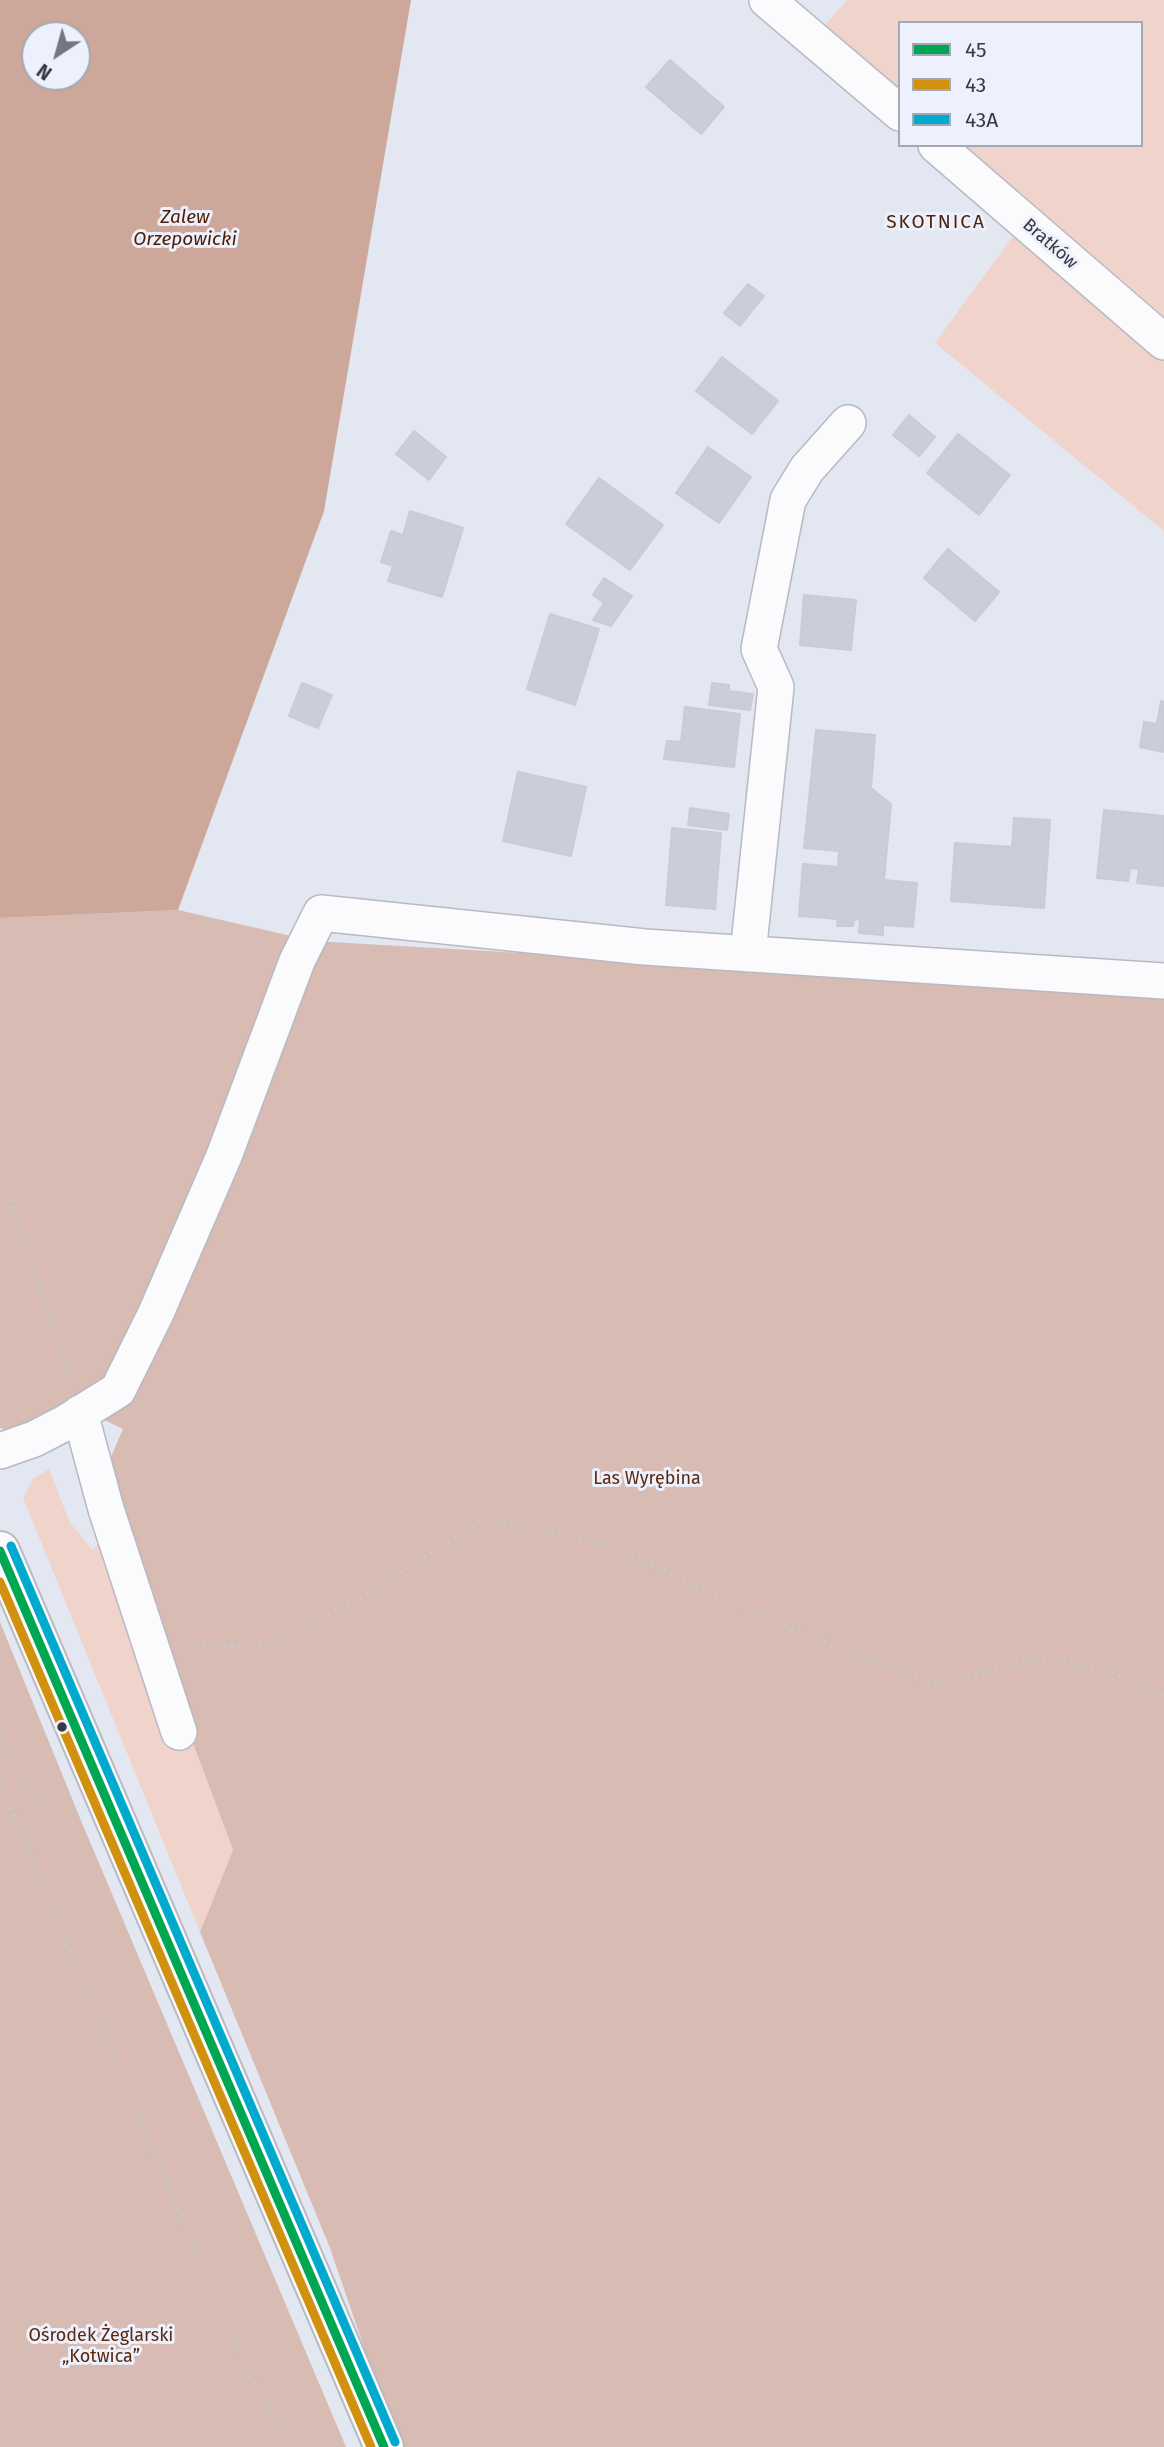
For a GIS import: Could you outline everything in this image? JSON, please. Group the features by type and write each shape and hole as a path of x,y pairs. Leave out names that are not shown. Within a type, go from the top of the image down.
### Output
{"main road":[{"path":"0,1551 384,2447"}],"street":[{"path":"767,0 898,111"},
{"name":"Bratków","path":"938,147 1164,342"},
{"path":"748,954 776,687 759,649 788,500 807,469 848,423"},
{"path":"0,1451 34,1439 118,1390 156,1313 224,1156 298,961 321,912 645,947 1164,981"},
{"path":"80,1413 106,1509 178,1732"}],"path":[{"path":"0,1166 80,1413"},
{"path":"150,1643 264,1647 362,1598 483,1519 601,1543 811,1637 934,1685 1042,1658 1111,1672 1164,1695"},
{"path":"0,1732 25,1789 54,1817"},
{"path":"0,1782 193,2245 251,2377 289,2447"}],"shaded area":[{"path":"847,0 1164,0 1164,329 951,147 1143,147 1143,21 898,21 898,101 818,33"},
{"path":"1013,236 1164,359 1164,531 935,343"},
{"path":"49,1469 70,1523 93,1550 111,1525 233,1850 200,1932 23,1498 33,1479"}],"green space":[{"name":"Las Wyrębina","path":"178,910 313,941 1164,990 1164,2447 398,2447 330,2248 200,1932 233,1850 161,1658 110,1459 123,1429 90,1413 26,1435 0,1428 0,918"},
{"name":"Ośrodek Żeglarski „Kotwica”","path":"0,1622 82,1823 346,2447 0,2447"}],"water":[{"name":"Zalew Orzepowicki","path":"0,0 411,0 324,511 178,910 0,918"}],"building":[{"path":"670,60 724,107 701,134 646,87"},
{"path":"748,284 764,296 740,326 724,313"},
{"path":"722,357 778,401 752,434 696,391"},
{"path":"909,415 935,437 919,456 893,435"},
{"path":"414,431 446,457 429,480 396,454"},
{"path":"958,434 1010,475 979,515 927,473"},
{"path":"708,447 751,477 719,523 676,493"},
{"path":"599,478 663,525 630,570 566,524"},
{"path":"410,511 463,528 442,597 388,581 393,566 381,562 391,531 403,535"},
{"path":"948,549 999,592 975,621 924,578"},
{"path":"604,578 632,596 611,626 593,620 604,603 593,595"},
{"path":"804,595 856,600 851,650 800,645"},
{"path":"550,614 599,629 575,705 527,689"},
{"path":"302,683 332,695 318,728 289,716"},
{"path":"712,683 729,685 729,691 753,694 750,710 709,705"},
{"path":"1161,701 1164,702 1164,752 1140,747 1144,722 1157,724"},
{"path":"685,707 740,714 734,767 664,759 667,741 681,742"},
{"path":"816,730 875,735 871,788 891,804 884,880 917,883 913,927 883,925 883,935 859,933 860,919 854,920 853,926 837,926 838,919 799,916 803,864 838,867 839,851 804,848"},
{"path":"518,772 586,787 571,856 503,841"},
{"path":"690,808 729,814 727,830 688,825"},
{"path":"1104,810 1164,816 1164,886 1137,883 1139,869 1130,868 1128,881 1097,878"},
{"path":"1014,818 1050,820 1044,908 951,901 955,843 1012,847"},
{"path":"672,828 721,833 715,909 666,905"}],"transit line":[{"name":"43A","path":"11,1546 395,2442"},
{"name":"45","path":"0,1551 384,2447"},
{"name":"43","path":"0,1582 371,2447"}],"district":[{"name":"SKOTNICA","path":"936,223"}]}
